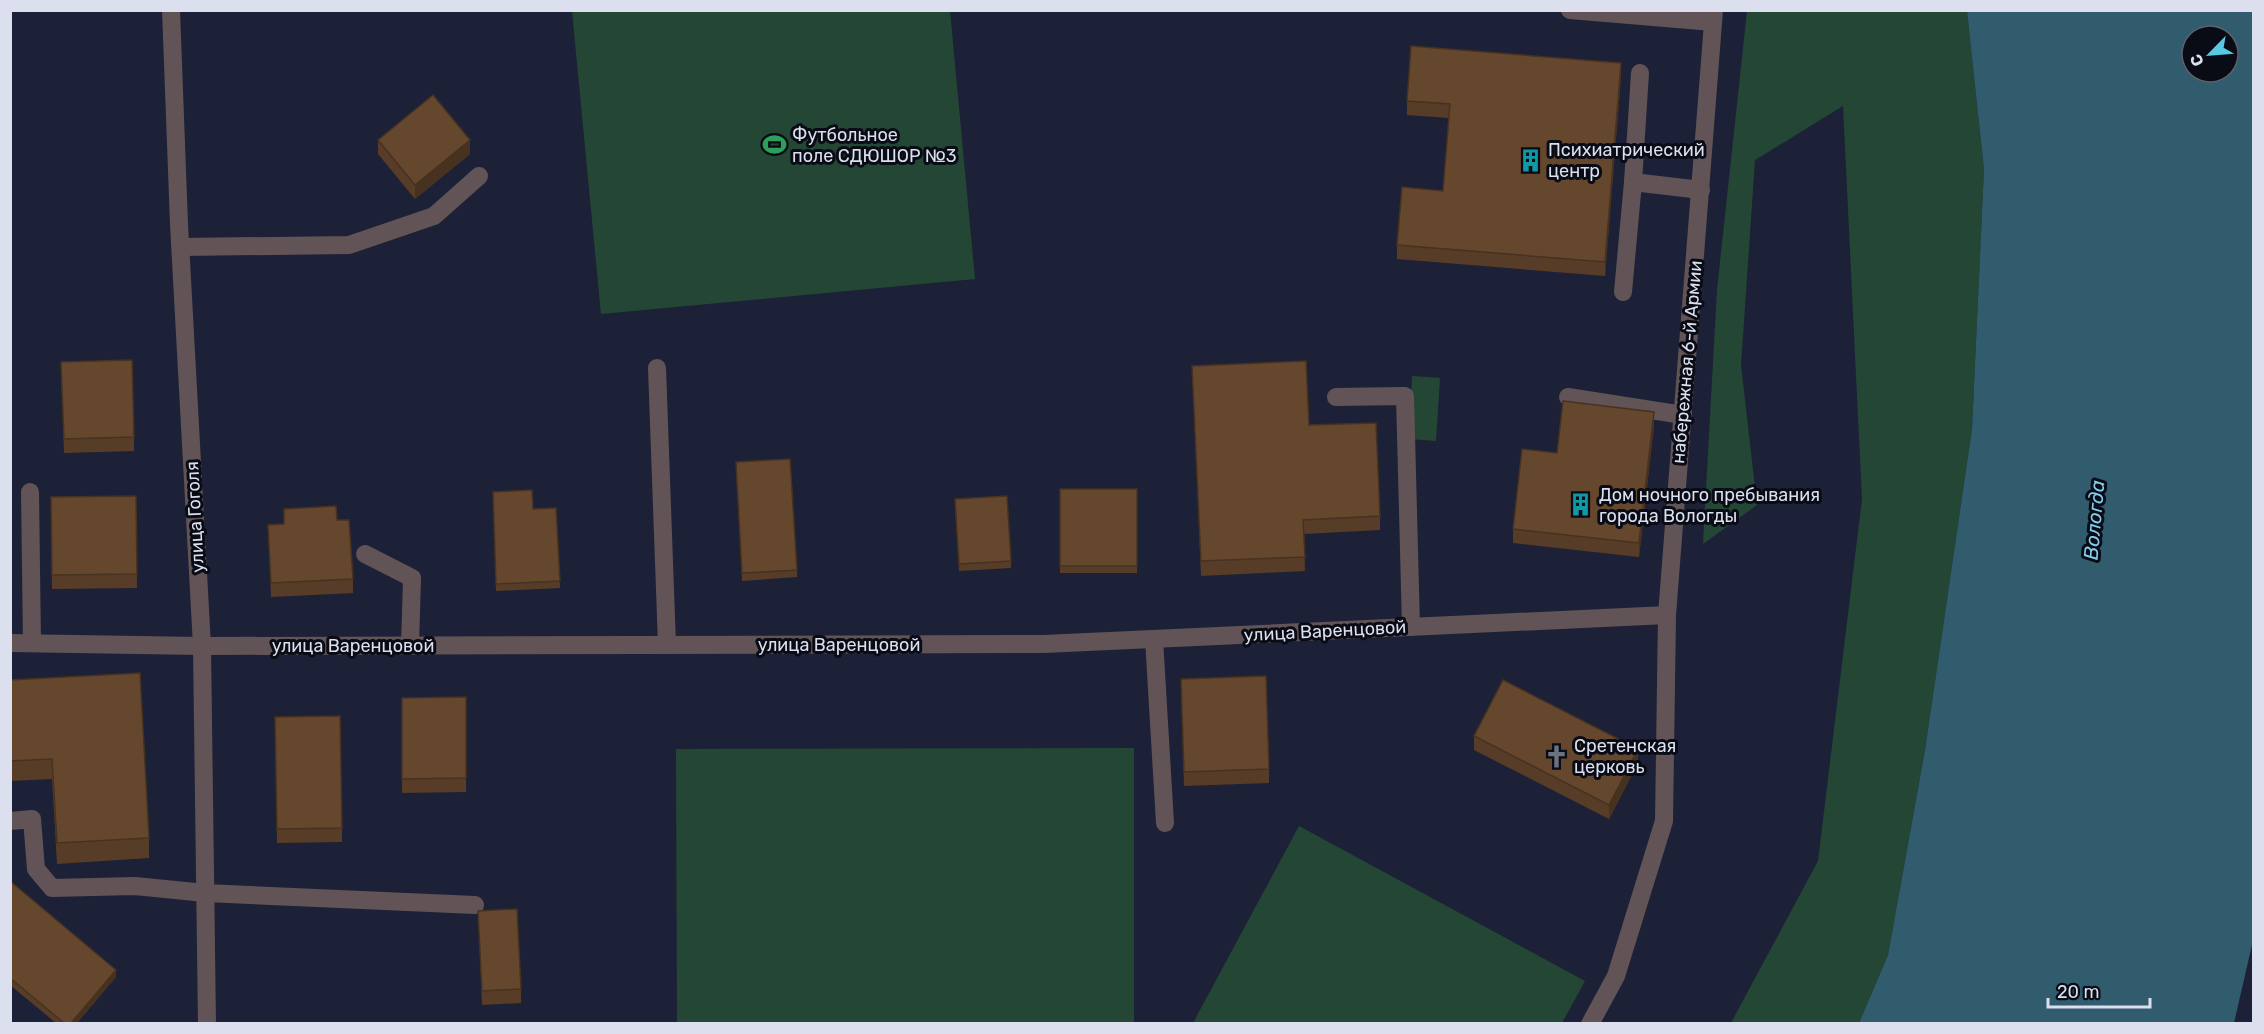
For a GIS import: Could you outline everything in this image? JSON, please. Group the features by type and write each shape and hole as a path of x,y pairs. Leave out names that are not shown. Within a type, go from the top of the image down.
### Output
{"street":[{"name":"улица Гоголя","path":"171,10 202,646 207,1023"},
{"path":"1570,10 1714,16"},
{"name":"набережная 6-й Армии","path":"1590,1023 1616,976 1664,821 1667,615 1714,16"},
{"path":"1623,292 1640,73"},
{"path":"181,247 349,244 434,216 479,176"},
{"path":"1633,182 1701,190"},
{"path":"657,368 667,645"},
{"path":"1336,397 1405,396 1411,627"},
{"path":"1568,397 1683,415"},
{"path":"30,492 32,644"},
{"path":"365,554 412,578 410,646"},
{"name":"улица Варенцовой","path":"10,643 202,646 1044,644 1667,615"},
{"path":"1154,639 1165,823"},
{"path":"10,821 32,819 36,869 52,888 135,886 205,893 475,905"}],"green space":[{"name":"Футбольное поле СДЮШОР №3","path":"572,11 950,11 975,279 601,314"},
{"path":"1747,11 1967,11 1984,169 1972,429 1925,750 1888,955 1859,1023 1731,1023 1818,861 1862,499 1843,106 1755,160 1741,365 1757,505 1703,544 1717,290"},
{"path":"1412,376 1440,378 1436,441 1409,439"},
{"path":"1134,748 1134,1023 677,1023 676,749"},
{"path":"1299,826 1585,981 1562,1023 1193,1023"}],"water":[{"name":"Вологда","path":"1967,11 2253,11 2254,936 2234,1023 1859,1023 1888,955 1925,750 1972,429 1984,169"}],"building":[{"name":"Психиатрический центр","path":"1411,46 1621,63 1605,262 1397,245 1402,187 1443,191 1450,104 1407,101"},
{"path":"433,95 470,140 415,185 378,140"},
{"path":"132,360 134,437 64,439 61,362"},
{"path":"1306,361 1309,425 1376,423 1380,516 1303,520 1305,557 1201,561 1192,366"},
{"name":"Дом ночного пребывания города Вологды","path":"1563,401 1654,412 1639,543 1513,529 1522,449 1557,453"},
{"path":"790,459 797,570 742,573 736,462"},
{"path":"1060,489 1137,489 1137,566 1060,566"},
{"path":"532,490 533,509 556,508 560,581 496,584 493,492"},
{"path":"136,496 137,574 52,575 51,497"},
{"path":"1007,496 1011,561 959,564 955,499"},
{"path":"336,506 337,520 349,520 353,579 271,583 268,525 284,524 284,509"},
{"path":"140,673 149,838 57,843 52,759 10,761 10,680"},
{"path":"1266,676 1269,769 1184,772 1181,679"},
{"name":"Сретенская церковь","path":"1503,680 1638,749 1609,805 1474,736"},
{"path":"466,697 466,778 402,779 402,698"},
{"path":"340,716 342,828 277,829 275,717"},
{"path":"10,881 116,970 71,1023 64,1023 10,978"},
{"path":"517,909 521,989 482,991 478,911"}],"place":[{"name":"Футбольное поле СДЮШОР №3","path":"774,145"},
{"name":"Психиатрический центр","path":"1530,160"},
{"name":"Дом ночного пребывания города Вологды","path":"1581,505"},
{"name":"Сретенская церковь","path":"1556,756"}]}
